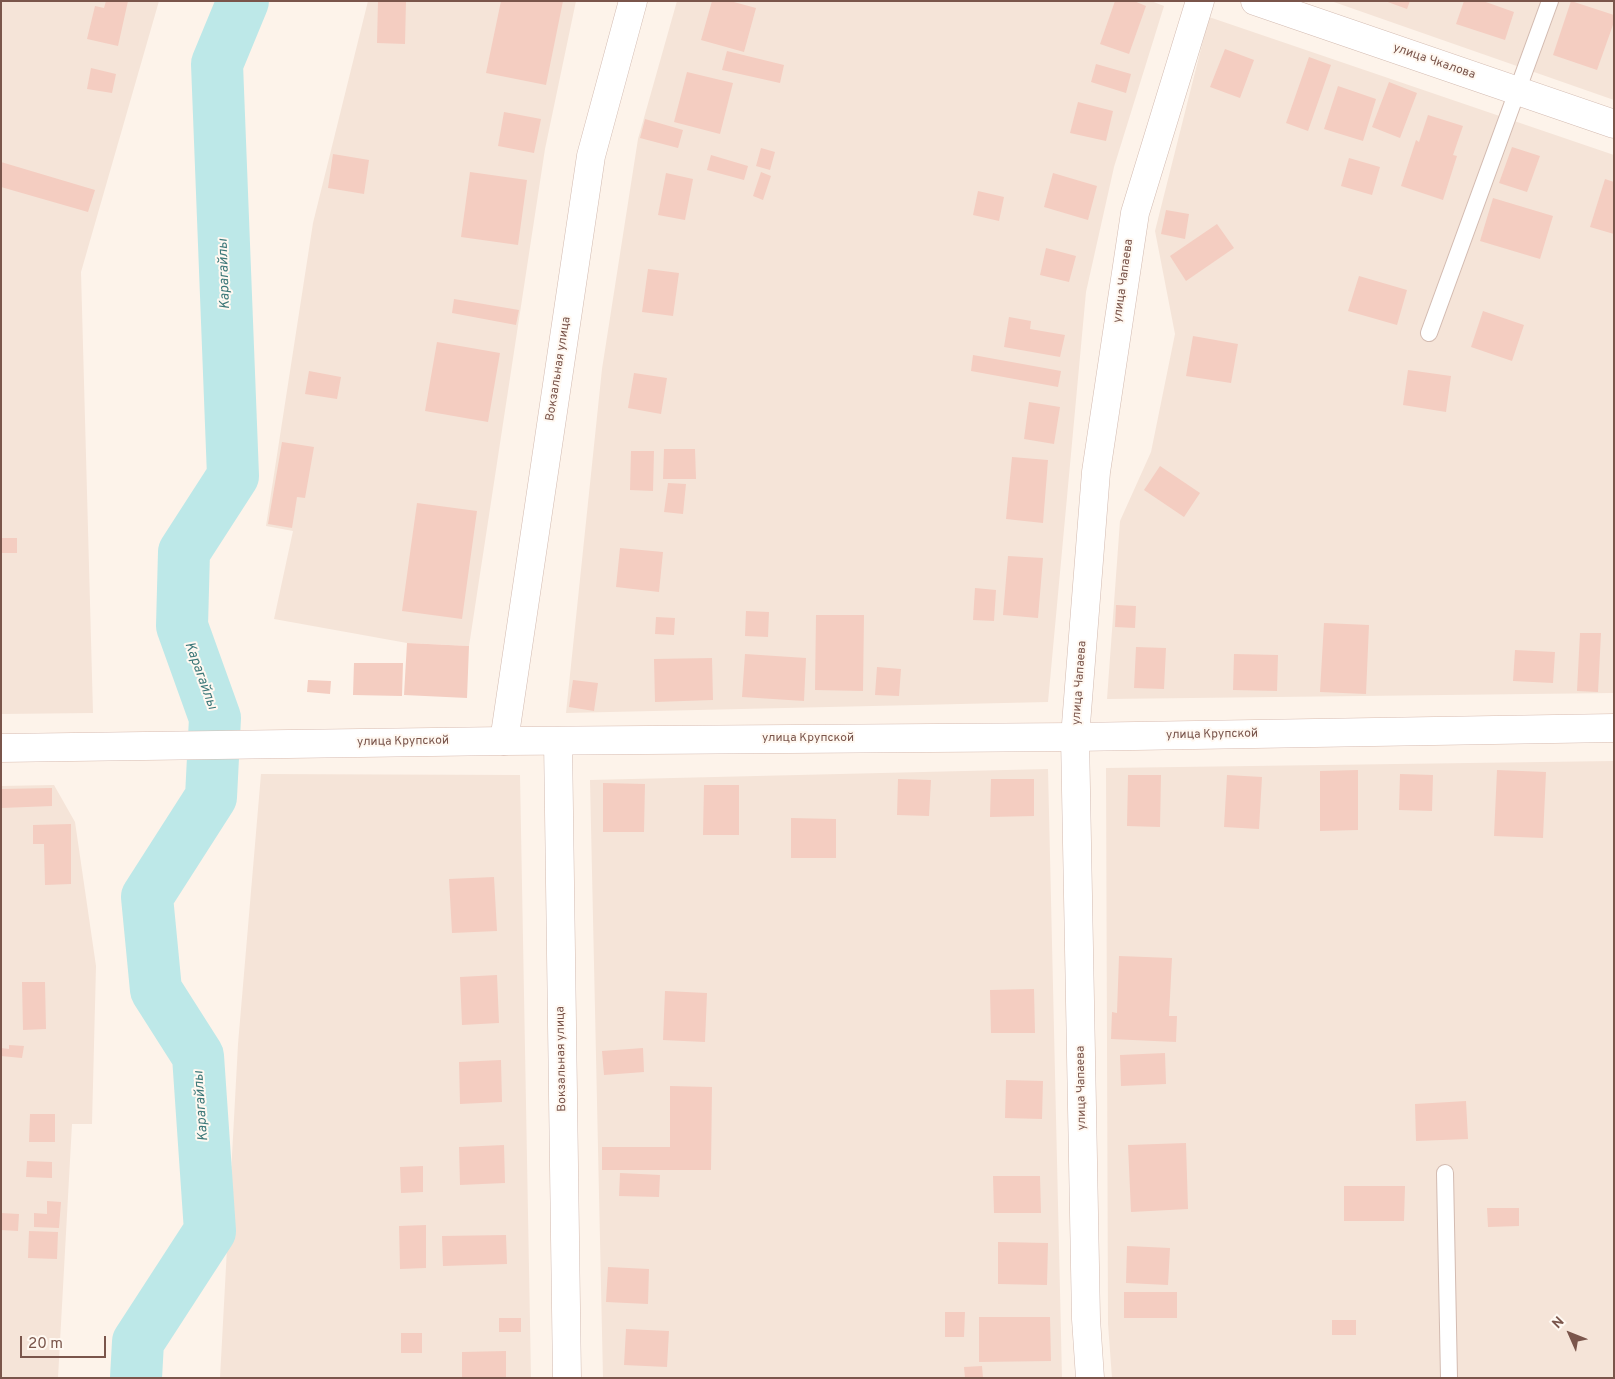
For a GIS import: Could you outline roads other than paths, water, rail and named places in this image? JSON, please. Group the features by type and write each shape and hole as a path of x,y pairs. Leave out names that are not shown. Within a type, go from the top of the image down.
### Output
{"street":[{"name":"Вокзальная улица","path":"504,740 591,156 633,1"},
{"name":"улица Чапаева","path":"1090,1378 1086,1309 1075,737 1096,472 1135,213 1200,1"},
{"name":"улица Чкалова","path":"1255,1 1614,124"},
{"name":"улица Крупской","path":"1,748 504,740 1075,737 1614,728"},
{"name":"Вокзальная улица","path":"558,741 567,1378"}],"lane":[{"path":"1429,333 1550,1"},
{"path":"1445,1173 1449,1378"}],"waterway":[{"name":"Карагайлы","path":"136,1378 138,1342 210,1231 198,1056 156,990 147,897 211,797 215,718 182,626 184,552 233,476 217,64 243,1"}]}
